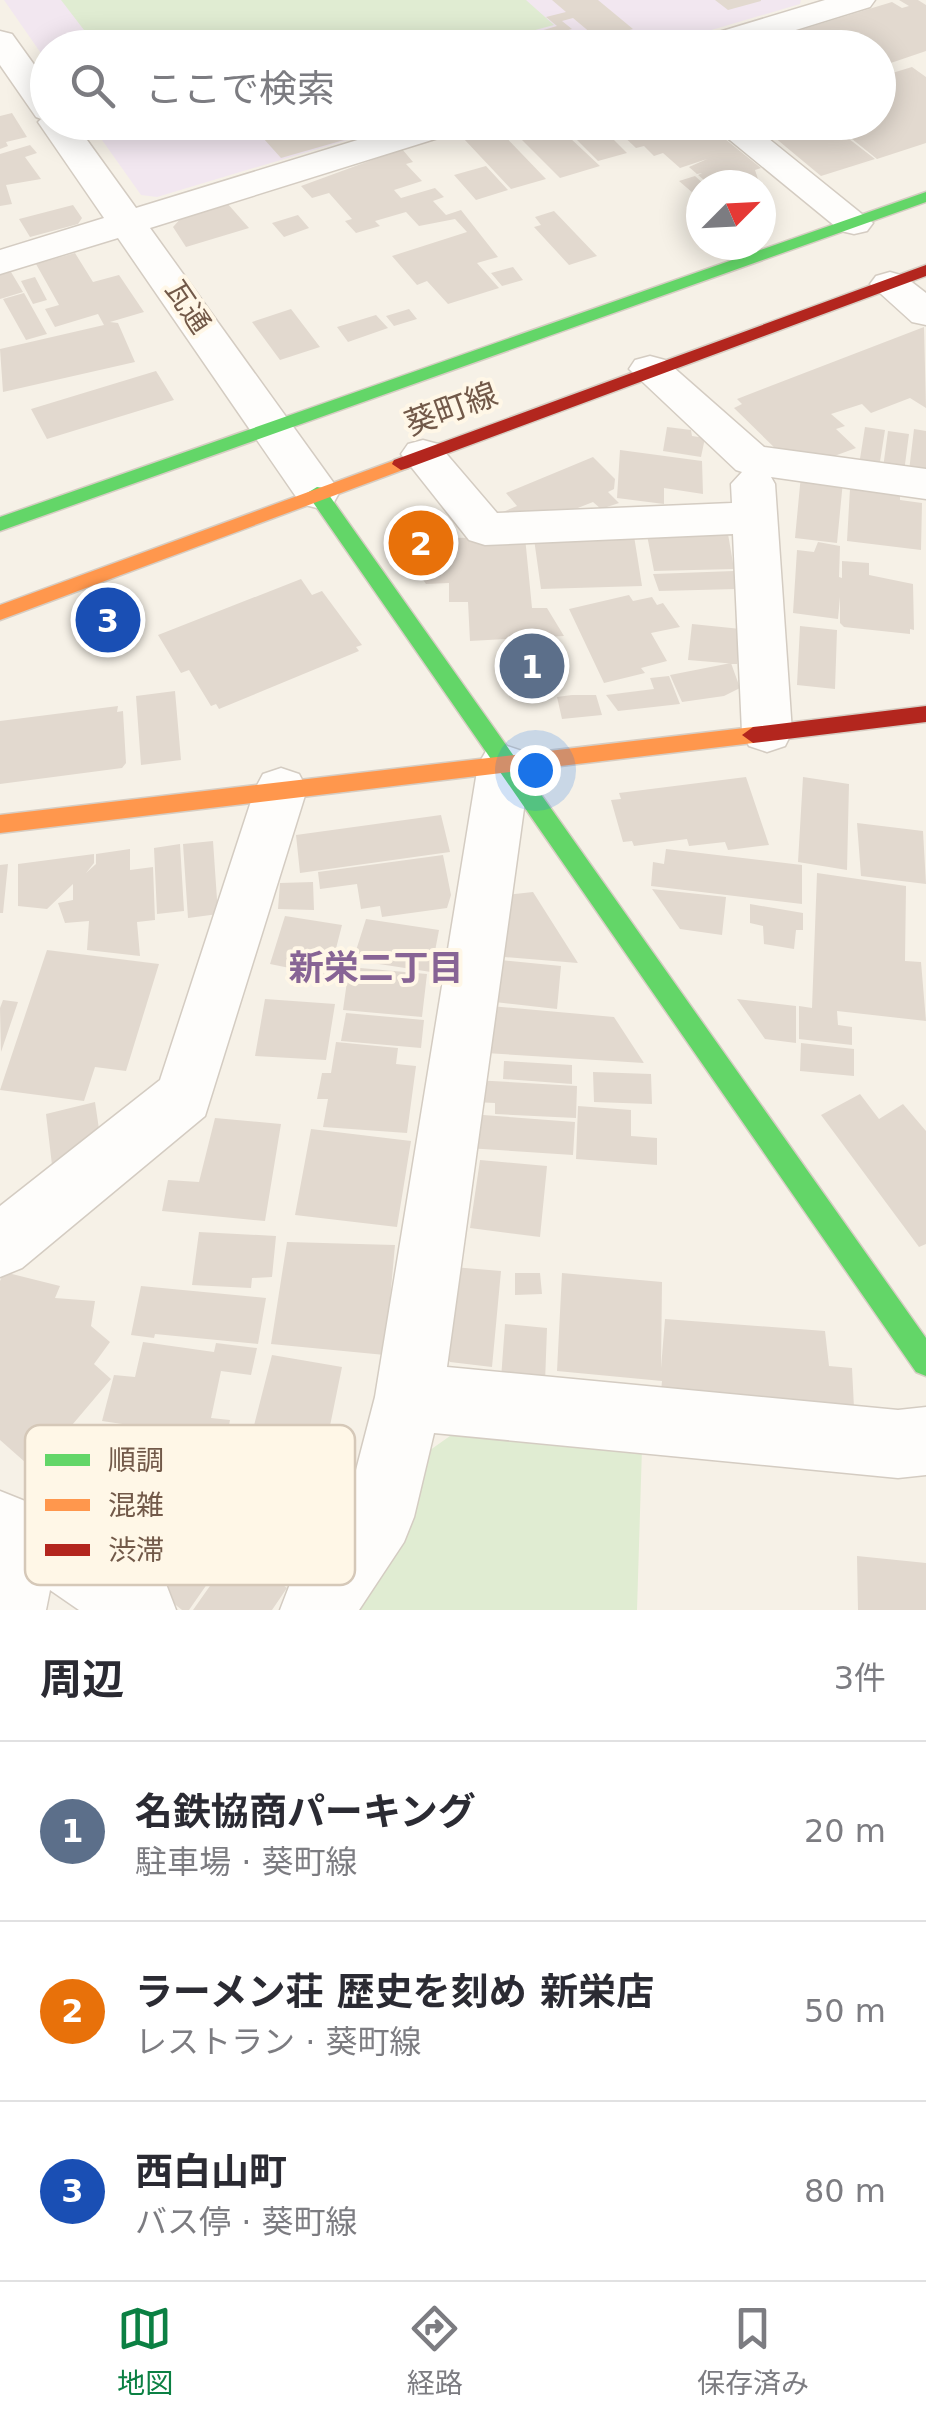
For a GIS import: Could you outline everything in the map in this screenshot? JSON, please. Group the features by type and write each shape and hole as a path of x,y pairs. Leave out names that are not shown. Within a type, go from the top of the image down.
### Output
{"street":[{"path":"756,30 842,2"},
{"name":"瓦通","path":"0,41 30,98"},
{"name":"瓦通","path":"62,140 130,222 317,493"},
{"path":"0,262 396,140"},
{"path":"749,140 854,224"},
{"name":"葵町線","path":"0,524 926,198"},
{"path":"908,277 926,313"},
{"name":"葵町線","path":"0,613 908,277"},
{"path":"650,370 751,460 926,484"},
{"path":"424,454 485,529 755,518"},
{"path":"751,460 767,732"},
{"path":"317,493 926,1362"},
{"path":"0,824 926,714"},
{"path":"355,1552 378,1517 409,1397 504,765"},
{"path":"0,1246 184,1096 281,790"},
{"path":"409,1397 898,1444 926,1441"},
{"path":"106,1585 140,1610"},
{"path":"316,1610 333,1585"}],"shaded area":[{"path":"4,0 801,0 800,4 712,30 30,30 30,37"},
{"path":"102,140 347,140 157,197 141,195"}],"green space":[{"path":"61,0 526,0 554,25 535,30 84,30"},
{"path":"457,1431 642,1448 637,1610 352,1610 426,1453"}],"building":[{"path":"552,0 598,0 633,29 587,30 573,18 562,21 572,29 544,30 557,26 546,17 566,12"},
{"path":"715,0 761,0 761,1 728,10"},
{"path":"899,0 918,0 926,5 926,51 896,61 896,30 800,30 892,2 902,8 909,6"},
{"path":"912,67 926,77 926,143 877,159 853,140 896,140 896,72"},
{"path":"12,113 27,137 6,142 8,146 0,149 0,116"},
{"path":"265,140 344,140 281,158"},
{"path":"465,140 509,140 546,179 511,189"},
{"path":"522,140 572,140 600,166 560,178"},
{"path":"577,140 614,140 627,153 598,161"},
{"path":"628,140 726,140 761,168 689,167 707,159 680,168 663,153 654,156 644,146 636,148"},
{"path":"778,140 850,140 875,159 821,176"},
{"path":"30,145 37,153 25,157 41,179 6,185 12,204 0,206 0,154"},
{"path":"402,149 413,162 406,164 422,181 394,190 401,198 435,188 444,197 433,201 446,215 461,210 498,257 477,263 499,288 448,304 427,281 417,285 392,256 467,232 455,219 419,226 406,212 375,221 380,226 356,233 345,221 352,219 329,193 312,198 301,186"},
{"path":"486,166 508,190 476,200 454,175"},
{"path":"227,203 249,228 186,247 173,227 183,216"},
{"path":"73,205 82,218 78,224 30,237 19,219"},
{"path":"554,211 597,256 569,265 534,227 541,225 535,217"},
{"path":"298,215 309,228 284,237 272,223"},
{"path":"75,253 93,282 119,275 144,312 110,322 118,323 135,362 3,392 0,349 104,325 98,314 55,327 45,309 59,305 36,264"},
{"path":"513,267 523,280 502,286 491,273"},
{"path":"11,272 23,292 0,299 0,275"},
{"path":"35,277 47,300 33,304 21,281"},
{"path":"24,293 47,334 26,340 3,299"},
{"path":"291,309 320,347 280,360 252,322"},
{"path":"409,309 417,319 394,326 386,316"},
{"path":"376,315 388,328 348,342 337,327"},
{"path":"924,327 926,408 910,398 871,413 862,404 831,414 845,426 836,429 856,448 829,458 781,454 734,408 742,404 737,399"},
{"path":"156,371 174,400 47,439 31,409"},
{"path":"667,427 691,430 692,436 705,438 701,457 663,451"},
{"path":"865,427 885,430 879,468 859,465"},
{"path":"914,429 926,431 926,473 909,471"},
{"path":"888,431 909,434 904,472 883,468"},
{"path":"620,450 702,461 703,494 664,488 664,504 617,498"},
{"path":"593,457 615,479 614,489 608,492 619,503 601,509 593,502 555,517 491,517 517,506 506,493"},
{"path":"801,475 843,481 837,543 795,538"},
{"path":"850,489 900,495 900,500 922,503 921,550 847,541"},
{"path":"433,518 448,538 525,537 532,608 547,608 564,636 470,641 468,602 449,602 449,583 426,584 399,545 407,527"},
{"path":"727,528 734,569 654,571 646,530"},
{"path":"634,536 642,586 541,589 534,539"},
{"path":"818,542 840,546 839,577 842,578 842,561 869,563 869,575 913,584 914,630 910,629 910,634 844,627 840,623 840,597 838,619 793,613 797,550 814,552"},
{"path":"734,571 737,589 659,591 653,574"},
{"path":"301,579 312,595 322,591 362,645 356,647 359,651 219,709 216,704 211,706 189,670 181,673 158,635"},
{"path":"629,595 633,601 652,597 657,605 663,603 680,627 651,633 667,661 641,668 645,673 604,683 569,609"},
{"path":"692,624 741,629 737,664 688,660"},
{"path":"800,626 837,630 835,689 797,685"},
{"path":"731,663 740,688 724,696 682,702 670,675"},
{"path":"669,676 680,704 618,711 606,695 654,689 650,678"},
{"path":"175,691 181,760 141,765 136,696"},
{"path":"596,695 602,715 562,719 557,697"},
{"path":"118,706 117,712 123,711 126,763 122,768 0,784 0,721"},
{"path":"746,777 769,845 728,850 725,842 689,846 687,839 634,846 632,841 623,842 611,800 621,799 619,793"},
{"path":"803,777 849,784 847,870 798,862"},
{"path":"441,815 450,852 300,873 296,835"},
{"path":"857,823 923,831 926,884 861,876"},
{"path":"213,841 218,914 188,918 183,844"},
{"path":"180,844 184,911 157,914 154,848"},
{"path":"130,849 130,870 153,867 155,920 137,922 140,956 87,950 89,921 65,923 58,903 73,900 73,884 47,909 18,906 18,864 94,854 94,863 86,873 96,864 96,854"},
{"path":"666,849 802,865 802,904 651,886 653,862 664,864"},
{"path":"443,855 451,895 447,908 382,917 380,906 361,909 357,884 320,889 318,872"},
{"path":"8,864 3,913 0,913 0,865"},
{"path":"817,873 906,886 905,961 921,962 926,1021 837,1011 838,1025 852,1027 852,1045 799,1039 799,1006 812,1008"},
{"path":"313,882 314,910 278,909 280,883"},
{"path":"652,889 726,897 722,935 680,929"},
{"path":"533,892 578,963 491,956 498,896"},
{"path":"750,904 803,913 803,930 796,930 794,949 764,944 763,926 750,923"},
{"path":"285,916 342,925 329,976 270,964"},
{"path":"366,919 439,930 431,972 353,960"},
{"path":"47,950 159,964 126,1071 95,1067 84,1101 0,1090"},
{"path":"491,959 561,966 557,1009 486,1001"},
{"path":"349,967 427,974 422,1017 343,1010"},
{"path":"265,999 335,1004 326,1060 255,1056"},
{"path":"737,999 796,1006 796,1043 765,1039"},
{"path":"3,1000 18,1002 1,1052 0,1008"},
{"path":"490,1006 614,1017 644,1063 486,1053"},
{"path":"346,1013 424,1020 421,1048 341,1041"},
{"path":"336,1042 398,1048 396,1064 416,1066 407,1133 323,1127 328,1099 317,1099 322,1073 331,1073"},
{"path":"801,1043 854,1049 854,1076 800,1071"},
{"path":"504,1061 572,1065 572,1084 503,1079"},
{"path":"593,1072 651,1074 652,1104 594,1102"},
{"path":"474,1080 577,1086 576,1118 495,1114 495,1103 473,1102"},
{"path":"860,1094 879,1119 903,1104 926,1131 926,1244 919,1247 821,1115"},
{"path":"95,1102 100,1136 74,1160 52,1165 46,1114"},
{"path":"578,1106 631,1110 631,1136 657,1138 657,1165 576,1159"},
{"path":"470,1114 575,1122 573,1155 467,1148"},
{"path":"215,1118 281,1124 265,1221 162,1211 168,1180 199,1182"},
{"path":"311,1129 411,1141 397,1227 295,1215"},
{"path":"480,1160 547,1166 540,1237 470,1228"},
{"path":"199,1232 276,1236 272,1277 252,1278 251,1288 192,1285"},
{"path":"287,1242 395,1245 385,1355 271,1344"},
{"path":"453,1267 501,1271 492,1367 450,1362 443,1350"},
{"path":"4,1272 60,1286 55,1298 95,1301 91,1326 110,1342 94,1364 111,1379 72,1425 25,1425 25,1462 0,1440 0,1281"},
{"path":"515,1273 540,1273 542,1294 515,1295"},
{"path":"562,1273 662,1282 661,1368 665,1319 825,1331 829,1366 852,1368 854,1408 661,1391 662,1381 557,1371"},
{"path":"141,1286 266,1298 258,1344 131,1335"},
{"path":"505,1324 547,1328 545,1383 501,1379"},
{"path":"143,1342 214,1352 216,1343 257,1348 251,1375 221,1371 211,1418 230,1420 229,1425 129,1425 102,1421 114,1375 135,1377"},
{"path":"272,1355 342,1367 330,1425 254,1425"},
{"path":"857,1556 926,1563 926,1610 858,1610"},
{"path":"156,1585 206,1585 189,1610 182,1610 157,1590"},
{"path":"211,1585 287,1588 272,1610 193,1610"}],"traffic: fast":[{"path":"0,524 926,197"},
{"path":"317,493 926,1362"}],"traffic: slow":[{"path":"0,613 401,464"},
{"path":"0,824 753,735"}],"traffic: jam":[{"path":"401,464 926,270"},
{"path":"753,735 926,714"}],"place":[{"name":"ラーメン荘 歴史を刻め 新栄店","path":"421,543"},
{"name":"西白山町","path":"108,620"},
{"name":"名鉄協商パーキング","path":"532,666"}],"district":[{"name":"新栄二丁目","path":"376,968"}]}
